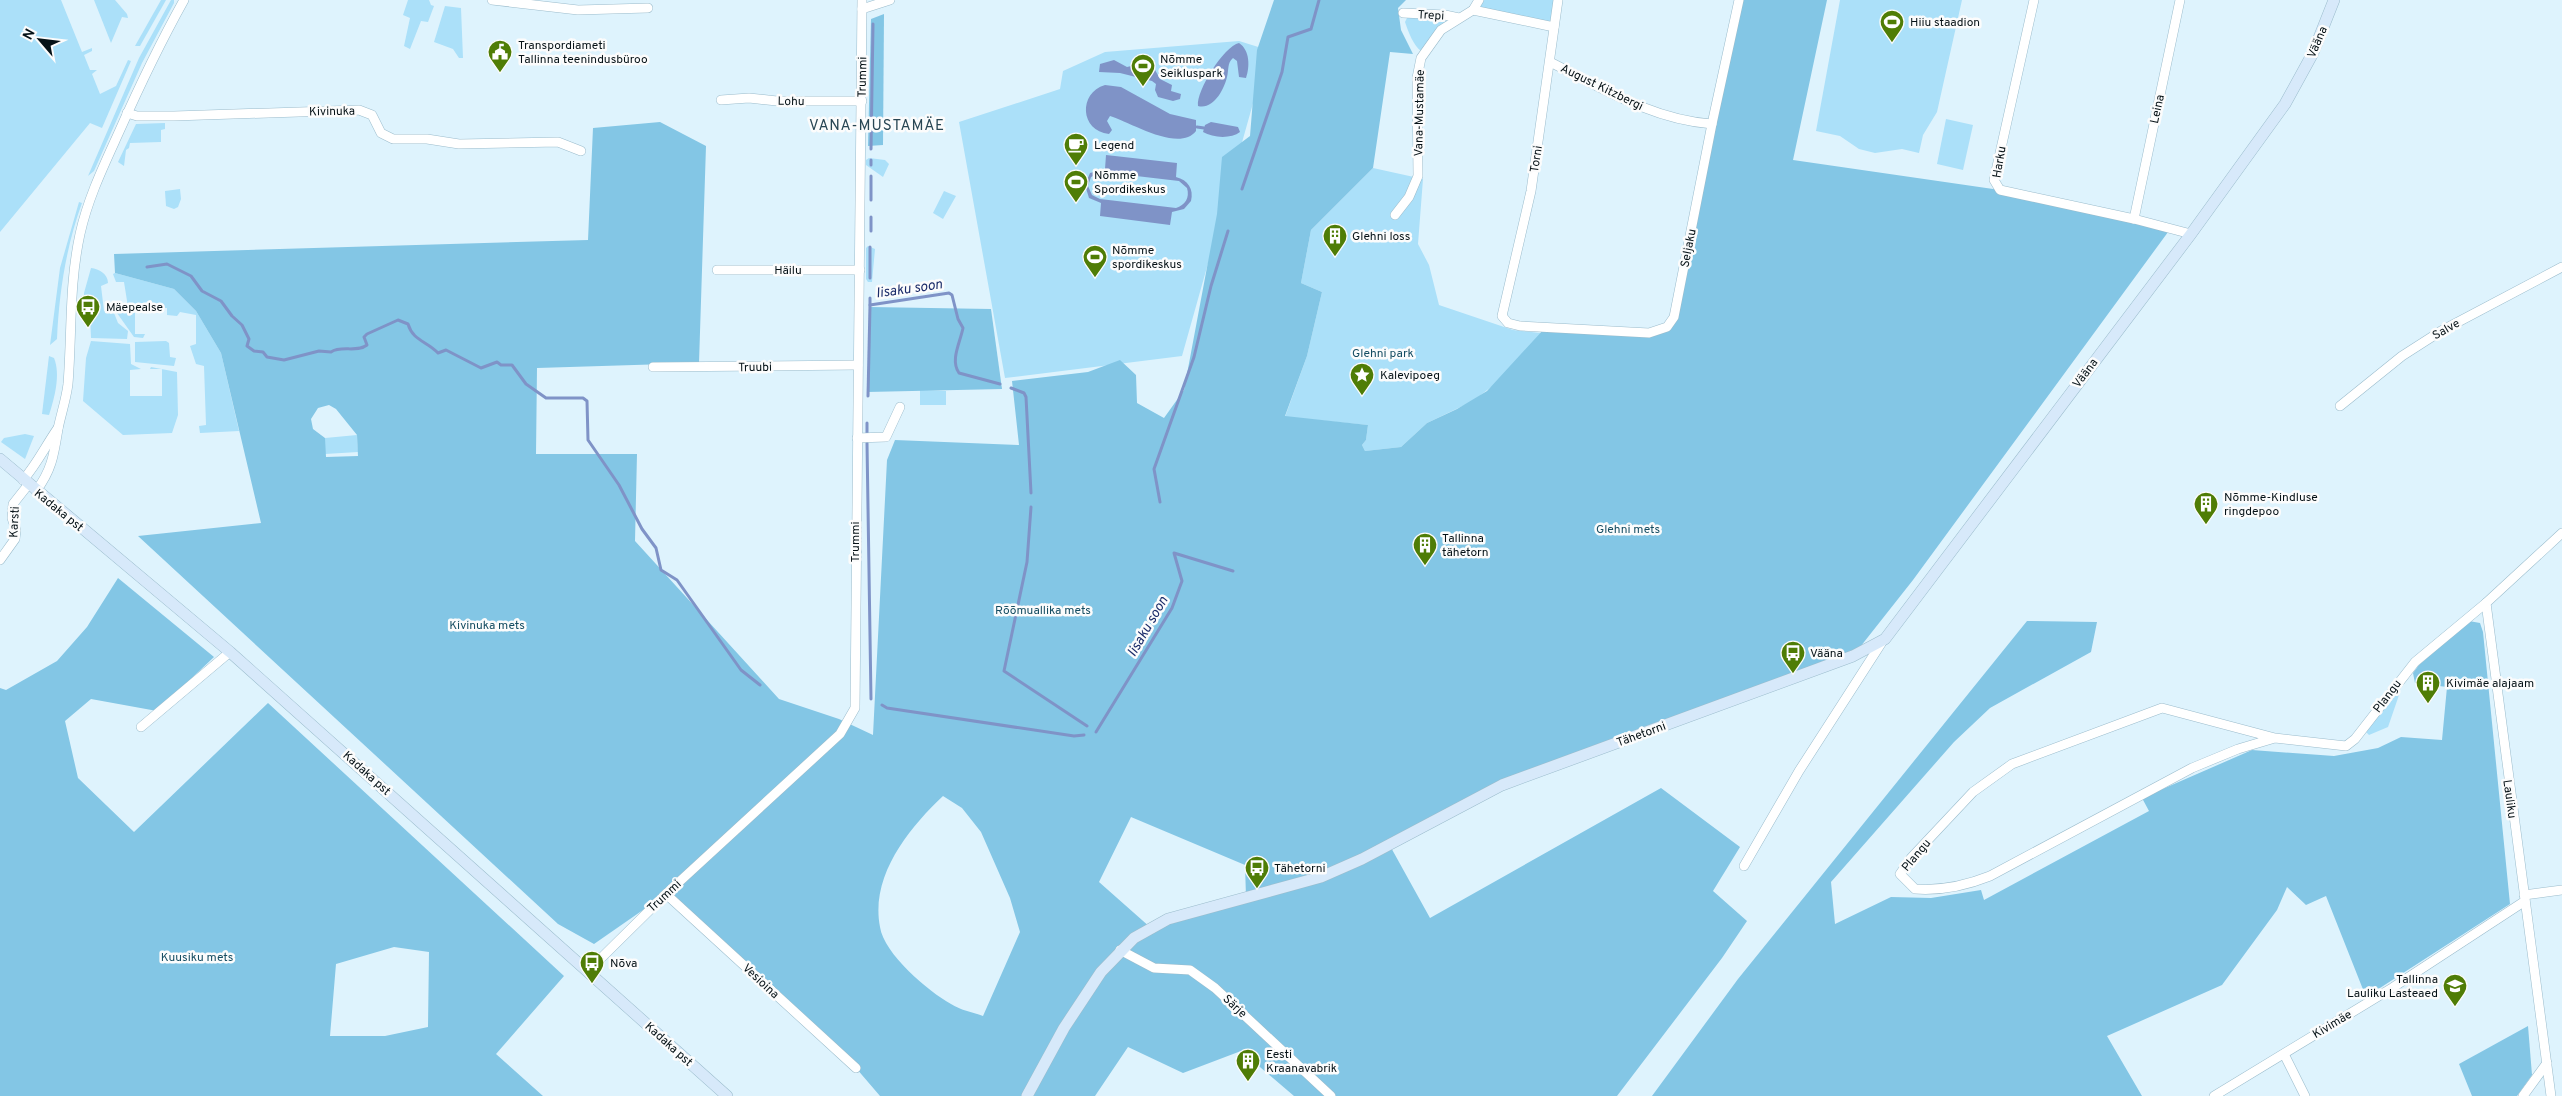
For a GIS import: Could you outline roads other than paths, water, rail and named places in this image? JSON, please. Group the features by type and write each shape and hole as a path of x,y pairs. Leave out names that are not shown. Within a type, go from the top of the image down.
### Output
{"street":[{"path":"29,485 46,478 56,452 58,428 68,385 72,291 80,232 94,186 147,67 184,0"},
{"path":"492,0 578,10 648,8"},
{"path":"862,5 890,0"},
{"path":"1479,0 1474,10 1554,27"},
{"name":"Torni","path":"1502,316 1531,190 1558,0"},
{"name":"Seljaku","path":"1502,316 1508,323 1544,329 1649,334 1667,327 1674,317 1712,124 1739,0"},
{"name":"Harku","path":"2034,0 1994,180 1996,187 2000,190 2134,219 2191,234"},
{"name":"Leina","path":"2134,219 2180,0"},
{"name":"Vääna","path":"1744,866 1799,771 1884,639 2191,234 2285,104 2313,53 2334,0"},
{"name":"Trummi","path":"588,971 666,894 840,734 852,717 856,700 862,5"},
{"name":"Vana-Mustamäe","path":"1395,216 1409,197 1418,176 1417,78 1421,58 1441,30 1474,10"},
{"name":"Trepi","path":"1403,13 1445,15 1459,18"},
{"name":"August Kitzbergi","path":"1550,62 1641,107 1689,122 1712,124"},
{"name":"Lohu","path":"720,100 749,98 777,102 862,101"},
{"name":"Kivinuka","path":"127,113 137,116 174,116 359,110 372,115 381,133 393,139 427,139 459,144 558,142 581,152"},
{"name":"Salve","path":"2340,406 2402,356 2441,332 2562,267"},
{"name":"Häilu","path":"717,270 860,270"},
{"name":"Truubi","path":"653,367 858,365"},
{"path":"857,438 886,437 900,408"},
{"path":"29,485 46,445 58,428"},
{"name":"Kadaka pst","path":"0,459 230,652 727,1096"},
{"name":"Karsti","path":"0,560 15,539 16,530 12,518 13,504 29,485"},
{"path":"2486,603 2562,533"},
{"name":"Plangu","path":"2275,738 2192,768 1990,876 1965,886 1930,890 1915,889 1900,874 1912,858 1973,792 2012,764 2162,708 2275,738 2346,746 2355,739 2415,662 2486,603"},
{"name":"Lauliku","path":"2486,603 2551,1096"},
{"name":"Tähetorni","path":"1027,1096 1087,991 1120,950 1134,938 1168,919 1321,877 1362,859 1502,785 1853,656 1884,639"},
{"path":"141,727 230,652"},
{"name":"Kivimäe","path":"2214,1096 2392,988 2524,898 2562,890"},
{"name":"Vesioina","path":"666,894 856,1068"},
{"name":"Särje","path":"1120,950 1154,968 1190,970 1216,988 1331,1096"},
{"path":"2284,1054 2305,1096"},
{"path":"2523,1096 2547,1063"}],"waterway":[{"path":"1242,189 1282,72 1288,37 1311,29 1319,0"},
{"name":"Iisaku soon","path":"871,149 873,24"},
{"path":"1197,127 1204,128"},
{"name":"Iisaku soon","path":"871,160 871,165"},
{"name":"Iisaku soon","path":"871,176 871,200"},
{"name":"Iisaku soon","path":"871,217 871,231"},
{"path":"1160,502 1154,469 1194,357 1211,286 1228,231"},
{"name":"Iisaku soon","path":"870,247 870,278"},
{"path":"147,267 167,264 191,276 202,291 221,301 232,316 242,325 249,339 247,346 254,351 263,352 267,357 284,360 319,351 331,352 339,349 363,347 367,345 364,337 367,334 398,320 408,324 413,334 438,353 446,350 481,368 497,362 501,365 512,365 526,384 546,398 583,398 587,401 588,440 619,485 642,529 656,548 661,570 677,580 741,670 760,685"},
{"name":"Iisaku soon","path":"870,298 870,305 949,293 952,295 958,319 963,328 956,351 956,368 959,373 1000,384"},
{"path":"868,396 870,305"},
{"name":"Iisaku soon","path":"1011,388 1024,393 1026,397 1031,493"},
{"path":"867,423 867,433"},
{"path":"867,443 871,699"},
{"name":"Iisaku soon","path":"1031,507 1027,562 1004,671 1087,726"},
{"name":"Iisaku soon","path":"1096,732 1172,608 1182,581 1174,553 1233,571"},
{"path":"882,705 887,708 1074,736 1084,735"}],"place":[{"name":"Hiiu staadion","path":"1892,43"},
{"name":"Transpordiameti Tallinna teenindusbüroo","path":"500,73"},
{"name":"Nõmme Seikluspark","path":"1143,87"},
{"name":"Legend","path":"1076,166"},
{"name":"Nõmme Spordikeskus","path":"1076,203"},
{"name":"Glehni loss","path":"1335,257"},
{"name":"Nõmme spordikeskus","path":"1095,278"},
{"name":"Mäepealse","path":"88,328"},
{"name":"Kalevipoeg","path":"1362,396"},
{"name":"Nõmme-Kindluse ringdepoo","path":"2206,525"},
{"name":"Tallinna tähetorn","path":"1425,566"},
{"name":"Vääna","path":"1793,674"},
{"name":"Kivimäe alajaam","path":"2428,704"},
{"name":"Tähetorni","path":"1257,889"},
{"name":"Nõva","path":"592,984"},
{"name":"Tallinna Lauliku Lasteaed","path":"2455,1007"},
{"name":"Eesti Kraanavabrik","path":"1248,1082"}],"district":[{"name":"VANA-MUSTAMÄE","path":"877,125"}],"park label":[{"name":"Glehni park","path":"1383,353"},
{"name":"Glehni mets","path":"1628,529"},
{"name":"Rõõmuallika mets","path":"1043,610"},
{"name":"Kivinuka mets","path":"487,625"},
{"name":"Kuusiku mets","path":"197,957"}]}
